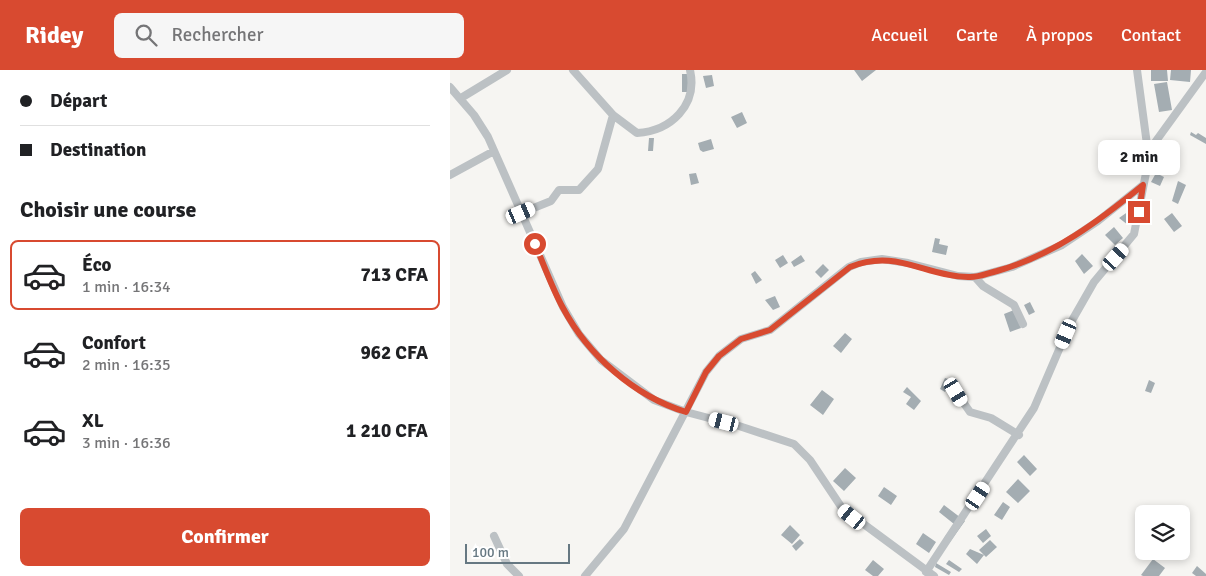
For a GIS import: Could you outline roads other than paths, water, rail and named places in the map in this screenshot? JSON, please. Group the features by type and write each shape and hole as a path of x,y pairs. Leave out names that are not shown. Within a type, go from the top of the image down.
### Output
{"street":[{"path":"460,98 507,70"},
{"path":"573,70 613,115 637,133 648,133 674,119 685,108 693,89 690,70"},
{"path":"450,87 474,115 494,151 563,308 579,334 601,360 654,400 686,412 739,426 794,444 810,460 842,508 930,574 1019,435 1049,378 1070,324 1094,282 1134,234 1148,152 1137,70"},
{"path":"1148,152 1206,72"},
{"path":"521,213 551,200 559,190 580,190 594,176 598,169 613,115"},
{"path":"450,175 494,151"},
{"path":"585,576 624,529 706,372 719,356 741,339 770,330 850,267 861,262 882,259 908,263 958,276 975,277 1012,267 1062,245 1098,221 1143,185"},
{"path":"975,277 983,286 1014,305 1023,324"},
{"path":"956,392 970,412 991,418 1019,435"},
{"path":"494,536 507,564 519,576"}]}
